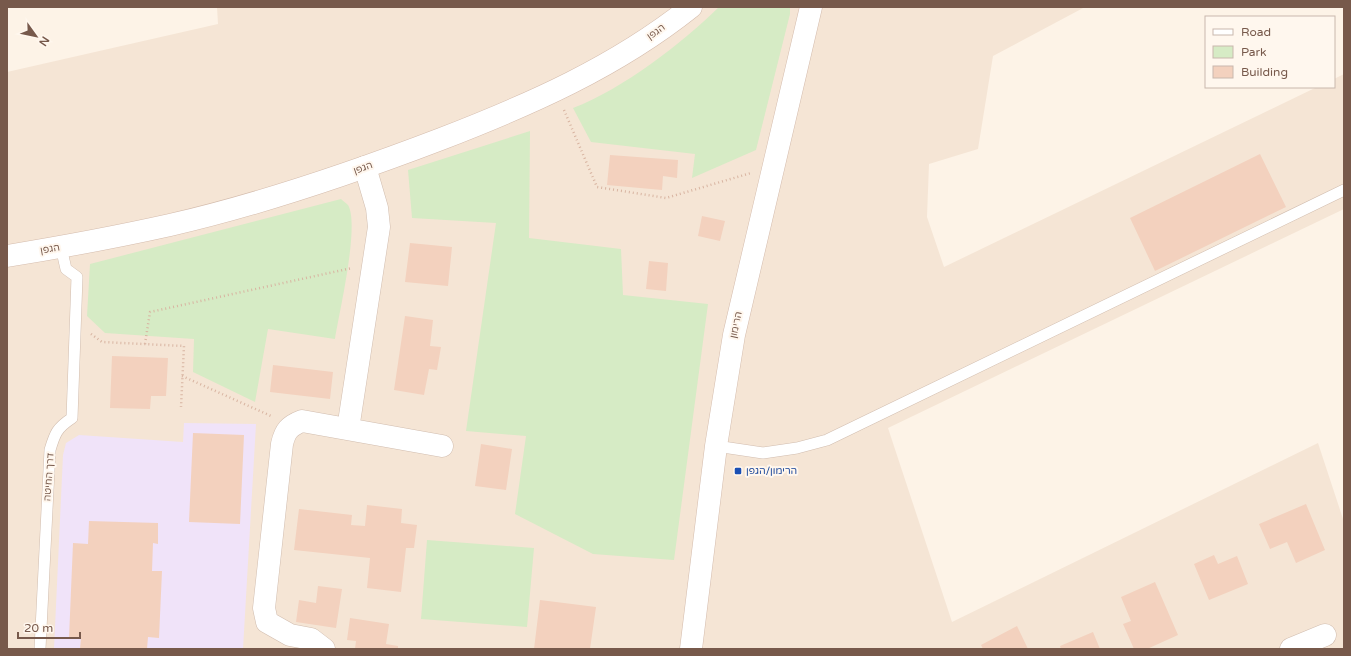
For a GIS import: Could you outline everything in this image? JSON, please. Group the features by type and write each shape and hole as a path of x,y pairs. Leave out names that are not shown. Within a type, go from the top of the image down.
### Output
{"street":[{"name":"הגפן","path":"7,256 171,225 318,184 365,167 469,128 556,91 634,48 691,7"},
{"name":"הרימון","path":"691,649 716,446 734,335 772,167 811,7"},
{"path":"348,430 379,227 378,208 365,167"},
{"path":"324,649 311,639 290,635 267,622 264,608 282,444 285,433 292,425 302,421 442,446"},
{"path":"1291,649 1325,635"}],"lane":[{"path":"716,446 763,453 797,448 827,440 1344,190"},
{"name":"דרך החיטה","path":"40,649 50,450 55,433 62,424 72,418 77,277 66,270 60,247"}],"path":[{"path":"556,91 597,188 666,198 772,167"},
{"path":"145,344 150,312 374,263"},
{"path":"75,322 102,342 184,346 181,407"},
{"path":"182,376 292,425"}],"shaded area":[{"path":"217,7 1085,7 993,56 978,149 929,164 927,217 944,267 1315,88 1335,88 1335,78 1344,74 1344,209 888,428 952,622 1318,443 1344,522 1344,649 7,649 7,72 218,24"},
{"path":"184,423 256,424 243,649 54,649 63,455 66,443 79,435 183,442"}],"green space":[{"path":"719,7 790,7 790,14 756,150 692,178 695,154 591,142 573,108 612,89 650,64 687,36"},
{"path":"530,131 529,238 621,249 623,295 708,304 674,560 593,554 515,514 526,436 466,431 496,223 412,218 408,170"},
{"path":"341,199 348,205 351,215 352,231 348,270 335,339 268,329 255,402 193,372 194,339 105,333 87,316 90,264"},
{"path":"427,540 534,548 527,627 421,619"}],"building":[{"path":"1260,154 1286,207 1155,271 1130,218"},
{"path":"610,155 678,160 677,178 663,176 662,190 607,185"},
{"path":"702,216 725,221 720,241 698,236"},
{"path":"410,243 452,247 448,286 405,282"},
{"path":"649,261 668,263 666,291 646,289"},
{"path":"405,316 433,320 430,346 441,347 437,370 429,369 424,395 394,390"},
{"path":"112,356 168,358 166,396 151,396 150,409 110,408"},
{"path":"273,365 333,372 330,399 270,392"},
{"path":"193,433 244,435 240,524 189,522"},
{"path":"481,444 512,449 506,490 475,486"},
{"path":"1306,504 1325,550 1296,563 1287,542 1270,549 1259,524"},
{"path":"367,505 402,509 401,523 417,525 414,548 406,548 401,592 367,588 370,558 294,550 299,509 352,515 351,525 365,526"},
{"path":"89,521 158,523 158,544 153,543 152,571 162,571 159,638 148,637 147,649 80,649 81,638 69,638 73,543 88,544"},
{"path":"1214,555 1218,564 1237,556 1248,584 1209,600 1194,564"},
{"path":"1155,582 1178,635 1147,649 1134,649 1123,624 1131,621 1121,597"},
{"path":"318,586 342,589 336,628 296,622 299,600 316,603"},
{"path":"540,600 596,607 590,649 534,649"},
{"path":"350,618 389,624 386,644 398,646 398,649 355,649 356,641 347,640"},
{"path":"1017,626 1028,649 983,649 981,645"},
{"path":"1093,632 1100,649 1061,649 1060,646"}],"place":[{"name":"הרימון/הגפן","path":"738,471"}]}
